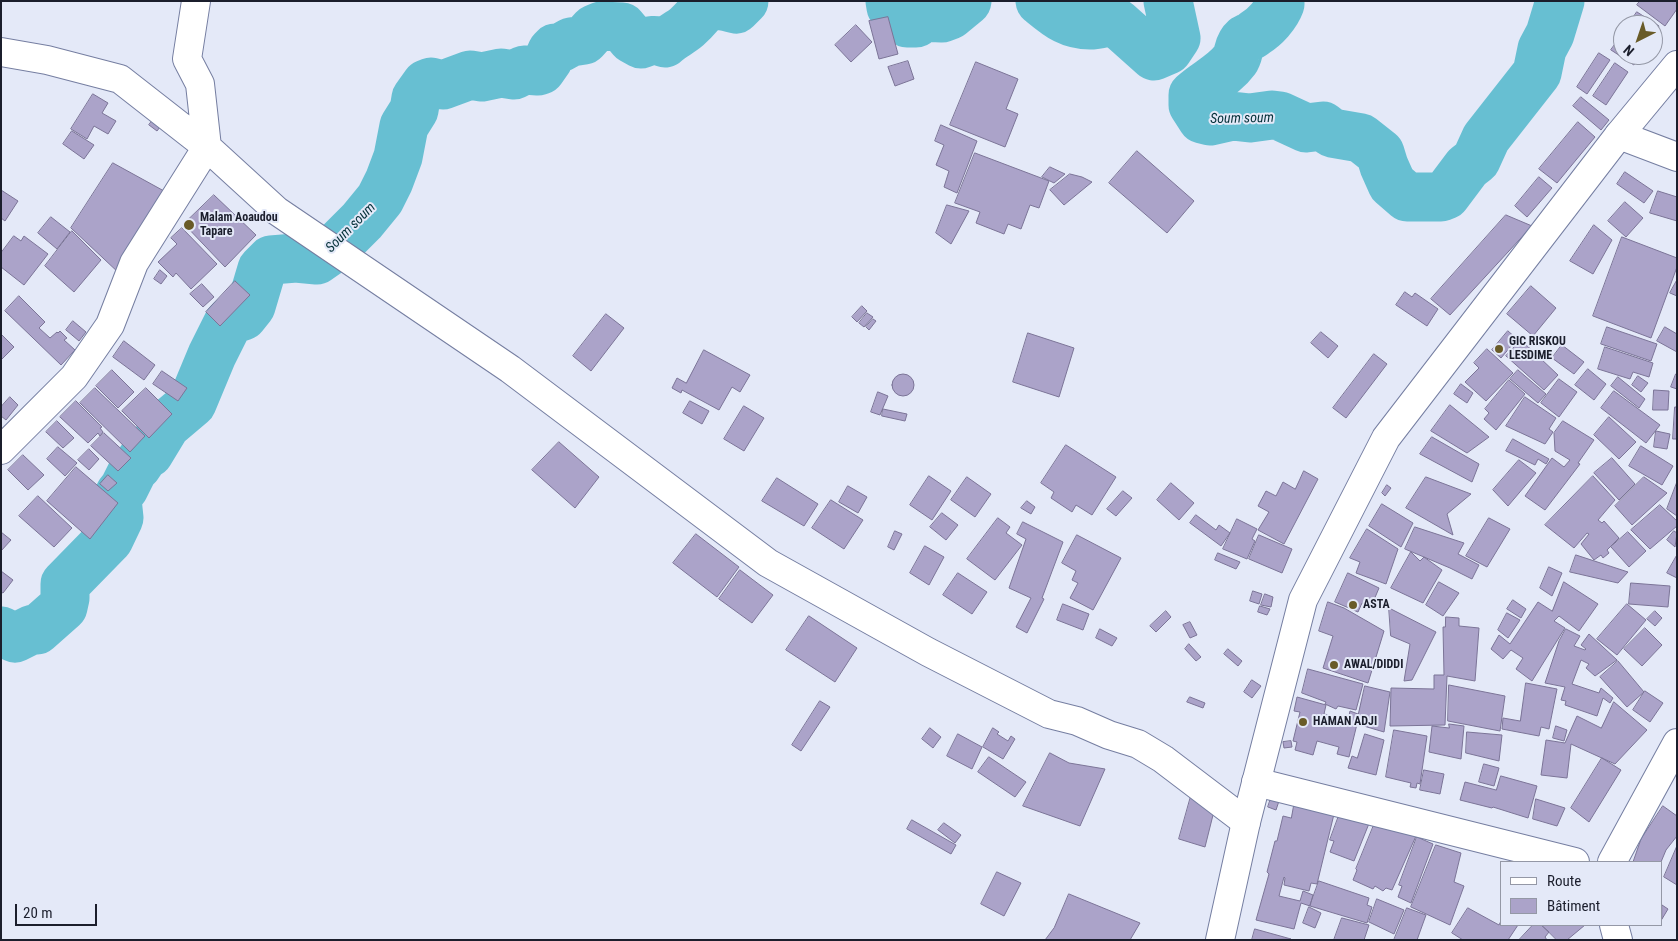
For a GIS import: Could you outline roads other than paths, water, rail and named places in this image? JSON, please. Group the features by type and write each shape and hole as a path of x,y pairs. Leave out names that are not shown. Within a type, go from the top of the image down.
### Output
{"street":[{"path":"1,450 74,378 110,325 134,263 207,147 200,84 187,59 196,1"},
{"path":"1,52 47,60 120,79 207,147 277,211 510,370 768,563 928,652 1049,714 1077,721 1109,735 1138,744 1163,759 1246,822"},
{"path":"1220,940 1246,822 1303,600 1386,438 1619,135 1677,65"},
{"path":"1619,135 1677,157"},
{"path":"1613,861 1677,743"},
{"path":"1256,782 1571,861"},
{"path":"1614,926 1618,940"}],"waterway":[{"name":"Soum soum","path":"1,631 15,638 33,629 37,630 63,607 65,584 109,539 119,518 117,499 133,470 148,450 149,453 166,425 192,403 228,323 243,316 251,306 262,269 271,260 296,258 317,260 337,246 362,221 380,199 389,181 398,157 404,126 414,110 416,98 426,84 431,82 443,85 470,75 482,77 501,73 514,75 524,70 538,71 541,70 555,48 560,48 571,42 584,40 594,29 601,26 622,27 632,39 641,44 653,40 665,43 687,27 707,7 717,5 736,9 744,1"},
{"name":"Soum soum","path":"890,1 891,7 907,23 916,23 921,17 942,18 950,15 967,1"},
{"name":"Soum soum","path":"1040,1 1070,22 1085,25 1108,22 1117,23 1154,56 1168,50 1176,38 1168,1"},
{"name":"Soum soum","path":"1279,1 1280,4 1270,20 1242,42 1237,57 1231,65 1193,95 1193,105 1202,119 1210,121 1232,116 1250,118 1272,115 1280,116 1306,128 1323,126 1332,133 1361,138 1380,153 1392,184 1407,197 1441,197 1446,195 1467,167 1476,160 1486,138 1537,73 1542,49 1550,34 1560,1"}],"place":[{"name":"Malam Aoaudou Tapare","path":"189,225"},
{"name":"GIC RISKOU LESDIME","path":"1499,349"},
{"name":"ASTA","path":"1353,605"},
{"name":"AWAL/DIDDI","path":"1334,665"},
{"name":"HAMAN ADJI","path":"1303,722"}]}
